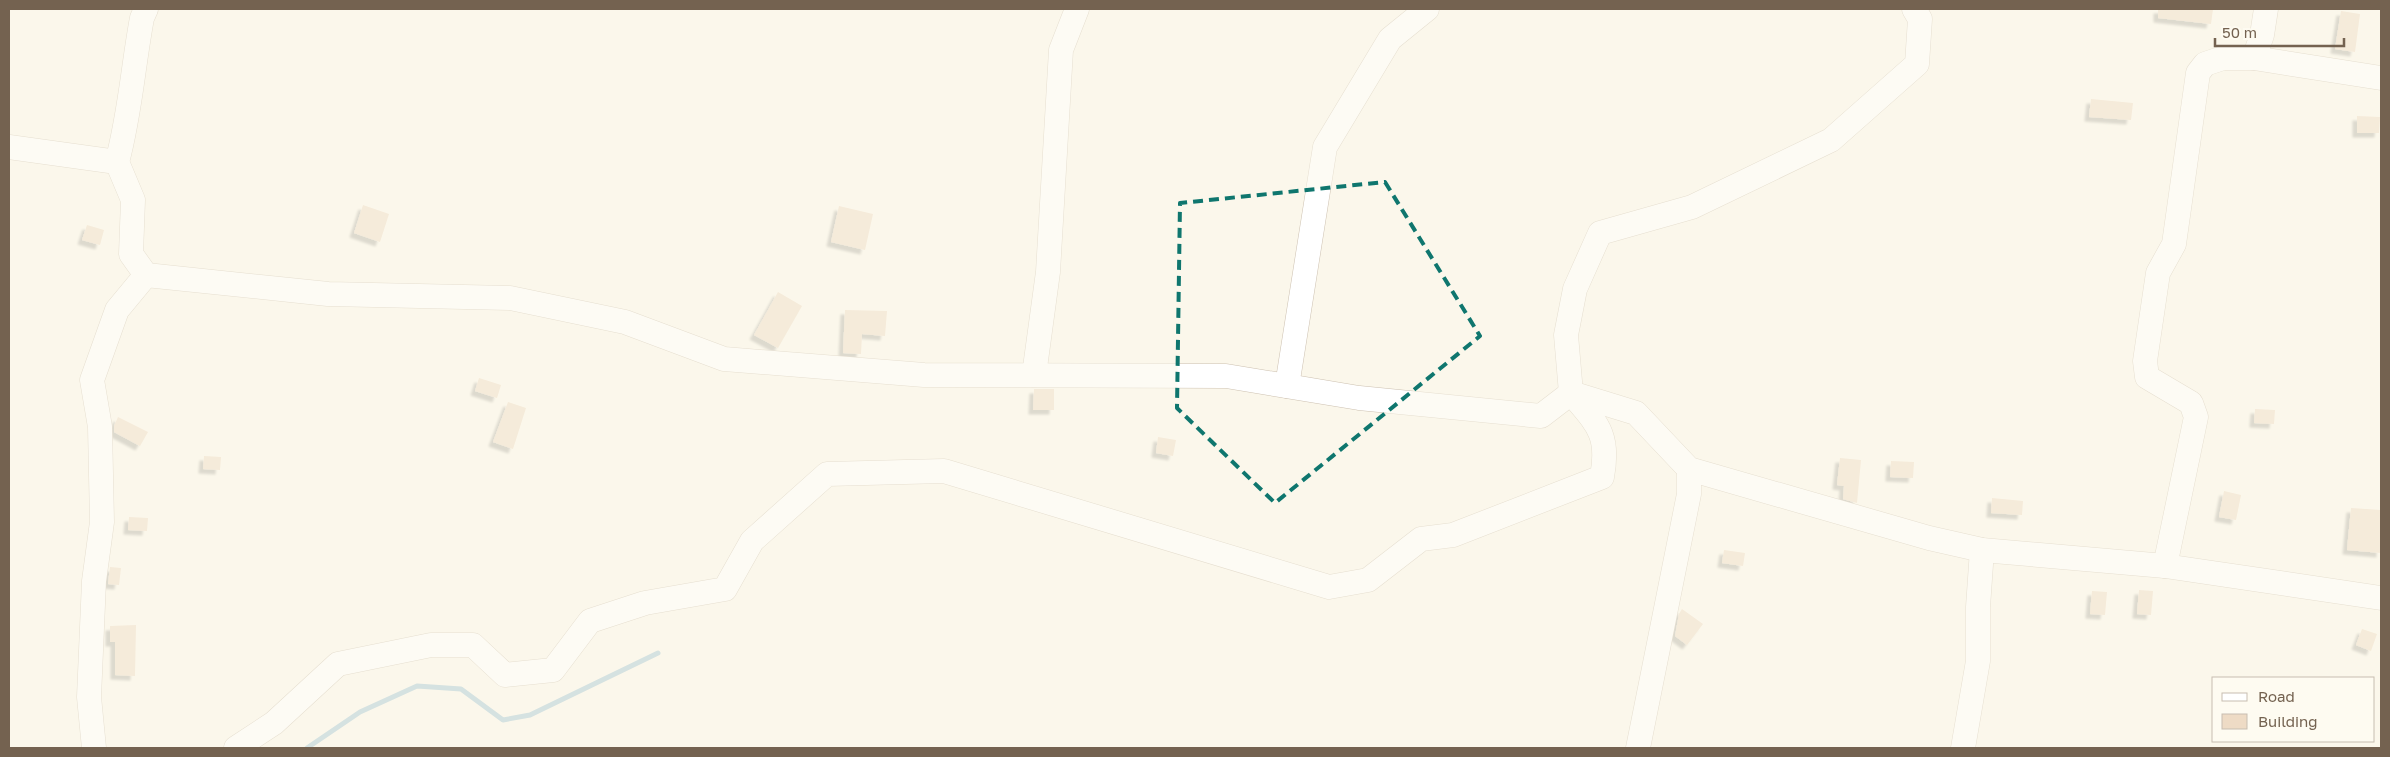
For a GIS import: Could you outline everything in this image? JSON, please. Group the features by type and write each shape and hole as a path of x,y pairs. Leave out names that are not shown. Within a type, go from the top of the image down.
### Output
{"street":[{"path":"146,9 142,18 131,76 127,124 117,162 133,200 131,254 146,275 328,294 510,298 625,322 724,359 924,375 1226,376 1359,398 1541,416 1571,393"},
{"path":"1034,375 1048,272 1061,50 1077,9"},
{"path":"1287,386 1325,146 1390,38 1427,9"},
{"path":"236,748 274,723 338,664 431,645 473,645 505,675 553,670 590,621 645,603 725,589 752,541 827,474 944,471 1329,587 1368,580 1421,539 1454,535 1602,477 1605,459 1600,428 1571,393 1566,335 1576,289 1600,233 1692,207 1831,140 1917,64 1920,19 1914,9"},
{"path":"2254,58 2262,35 2266,9"},
{"path":"2165,566 2196,417 2191,403 2147,377 2145,360 2158,273 2174,244 2198,74 2205,64 2223,58 2254,58 2381,78"},
{"path":"9,147 117,162"},
{"path":"94,748 89,697 94,581 102,522 100,427 92,380 117,310 146,275"},
{"path":"1571,393 1636,413 1689,469 1929,538 1982,550 2165,566 2381,598"},
{"path":"1638,748 1689,494 1689,469"},
{"path":"1963,748 1978,661 1978,607 1982,550"}],"highlighted area":[{"path":"1385,182 1480,336 1275,503 1177,408 1180,203"}],"building":[{"path":"2158,9 2213,9 2211,24 2158,18"},
{"path":"2341,11 2360,14 2355,52 2335,49"},
{"path":"2091,99 2133,103 2131,120 2089,117"},
{"path":"2357,116 2380,117 2379,133 2357,133"},
{"path":"363,205 389,214 380,242 354,233"},
{"path":"839,206 873,214 865,250 831,242"},
{"path":"87,225 104,230 100,245 82,240"},
{"path":"778,292 802,306 778,348 754,335"},
{"path":"845,310 887,311 885,336 862,334 861,354 843,353"},
{"path":"479,378 501,385 497,398 475,391"},
{"path":"1034,389 1054,389 1054,410 1033,410"},
{"path":"508,402 526,408 513,449 493,442"},
{"path":"2255,409 2275,410 2274,424 2254,423"},
{"path":"118,417 148,432 140,446 114,432 114,426"},
{"path":"1158,437 1176,440 1173,456 1156,453"},
{"path":"204,456 221,457 220,470 203,469"},
{"path":"1840,458 1861,460 1857,503 1843,499 1844,486 1837,485"},
{"path":"1891,461 1914,462 1913,478 1890,477"},
{"path":"2224,491 2241,495 2236,520 2219,517"},
{"path":"1992,498 2023,501 2022,515 1991,513"},
{"path":"2351,508 2381,510 2381,553 2347,550"},
{"path":"129,517 148,518 147,531 128,530"},
{"path":"1724,550 1745,553 1743,566 1722,563"},
{"path":"110,567 121,568 119,585 108,584"},
{"path":"2139,590 2153,591 2151,615 2137,614"},
{"path":"2092,591 2107,592 2105,615 2090,614"},
{"path":"1682,609 1703,624 1687,645 1675,636 1679,614"},
{"path":"136,625 135,676 115,675 115,642 110,642 110,626"},
{"path":"2362,629 2377,634 2371,651 2356,645"}],"waterway":[{"path":"307,748 360,712 417,686 461,689 503,720 530,715 658,653"}]}
